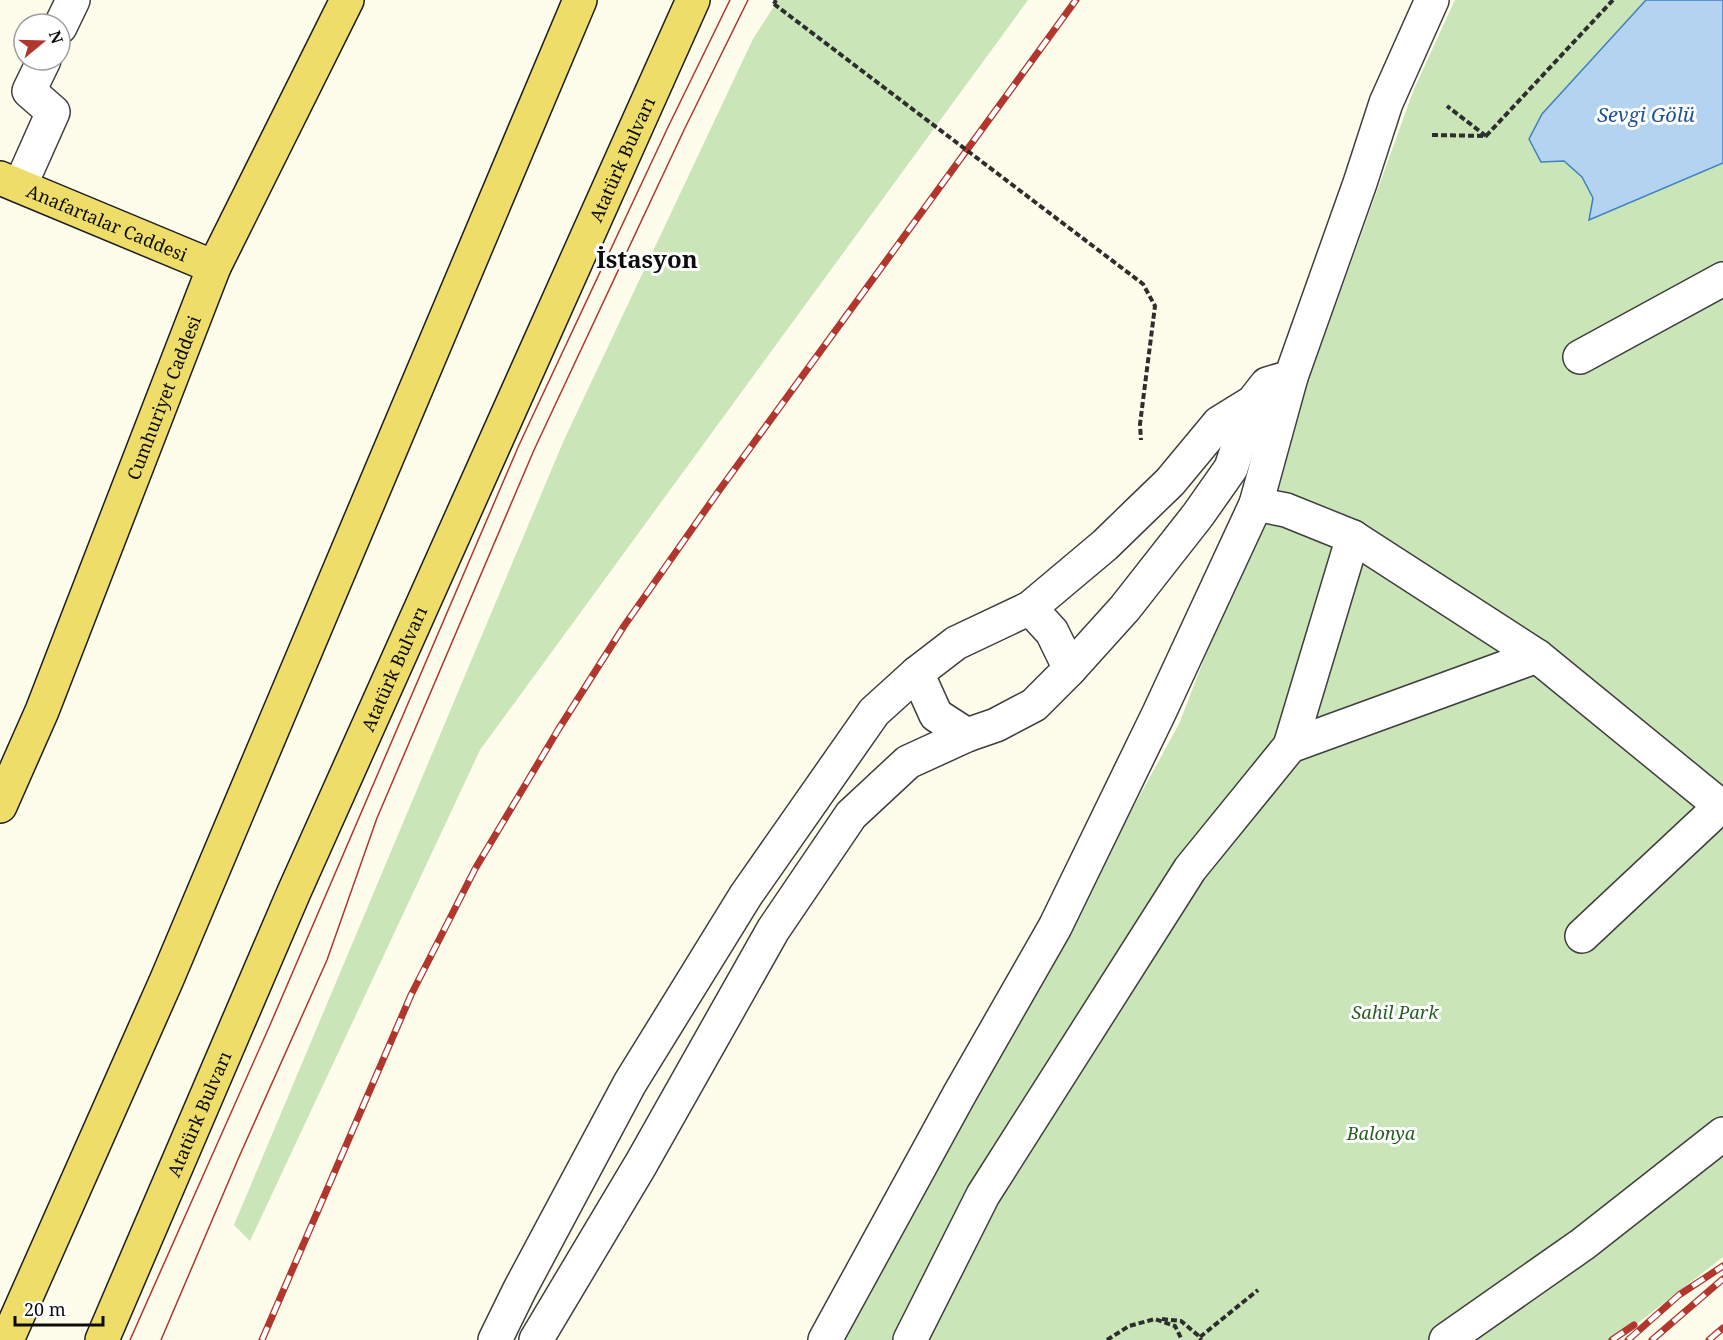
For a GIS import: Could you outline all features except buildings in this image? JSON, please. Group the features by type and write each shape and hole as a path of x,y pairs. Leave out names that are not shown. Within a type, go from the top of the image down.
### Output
{"main road":[{"path":"7,1340 166,979 580,0"},
{"name":"Atatürk Bulvarı","path":"102,1340 294,892 693,0"},
{"name":"Cumhuriyet Caddesi","path":"0,806 42,711 214,267 338,3"},
{"name":"Anafartalar Caddesi","path":"10,182 214,267"}],"street":[{"path":"825,1340 1055,927 1159,713 1256,504 1291,377 1386,103 1432,0"},
{"path":"10,182 53,112 29,91 38,72"},
{"path":"1580,357 1723,279"},
{"path":"536,1340 641,1164 773,930 851,815 908,762 967,735 996,725 1034,705 1125,608 1231,468 1253,402 1267,384 1291,377"},
{"path":"495,1340 630,1083 746,895 874,712 917,673 956,643 1030,608 1105,545 1170,482 1219,423 1253,402"},
{"path":"1256,504 1286,510 1353,537 1537,656 1722,806 1581,936"},
{"path":"1141,510 1154,515 1169,529 1173,547"},
{"path":"910,1340 983,1195 1190,869 1290,746 1353,537"},
{"path":"1030,608 1052,632 1070,669"},
{"path":"1290,746 1537,656"},
{"path":"917,673 936,715 967,735"},
{"path":"1446,1340 1583,1244 1723,1134"}],"path":[{"path":"1432,135 1486,136 1613,0"},
{"path":"775,2 1143,284 1155,306 1140,424 1141,440"},
{"path":"1447,106 1486,136"},
{"path":"1107,1340 1129,1326 1155,1319 1181,1321 1200,1339 1258,1290"},
{"path":"1155,1319 1175,1326 1182,1340"}],"green space":[{"path":"778,0 1028,0 480,750 250,1241 234,1225 564,440 753,39"},
{"name":"Sahil Park","path":"1455,0 1723,0 1723,1257 1616,1340 841,1340 1179,724 1262,509 1414,89"}],"water":[{"name":"Sevgi Gölü","path":"1646,0 1723,0 1723,163 1589,220 1593,198 1582,177 1564,161 1541,162 1529,139 1542,114"}],"tram line":[{"path":"130,1340 270,1025 519,445 730,0"},
{"path":"161,1340 327,960 377,818 534,450 684,130 748,0"}],"railway":[{"path":"262,1340 411,995 475,869 558,730 624,626 718,492 1076,0"},
{"path":"1628,1340 1679,1295 1723,1266"},
{"path":"1652,1340 1723,1279"},
{"path":"1612,1340 1634,1325"},
{"path":"1709,1340 1723,1328"}],"district":[{"name":"İstasyon","path":"647,258"}],"park label":[{"name":"Balonya","path":"1381,1133"}]}
